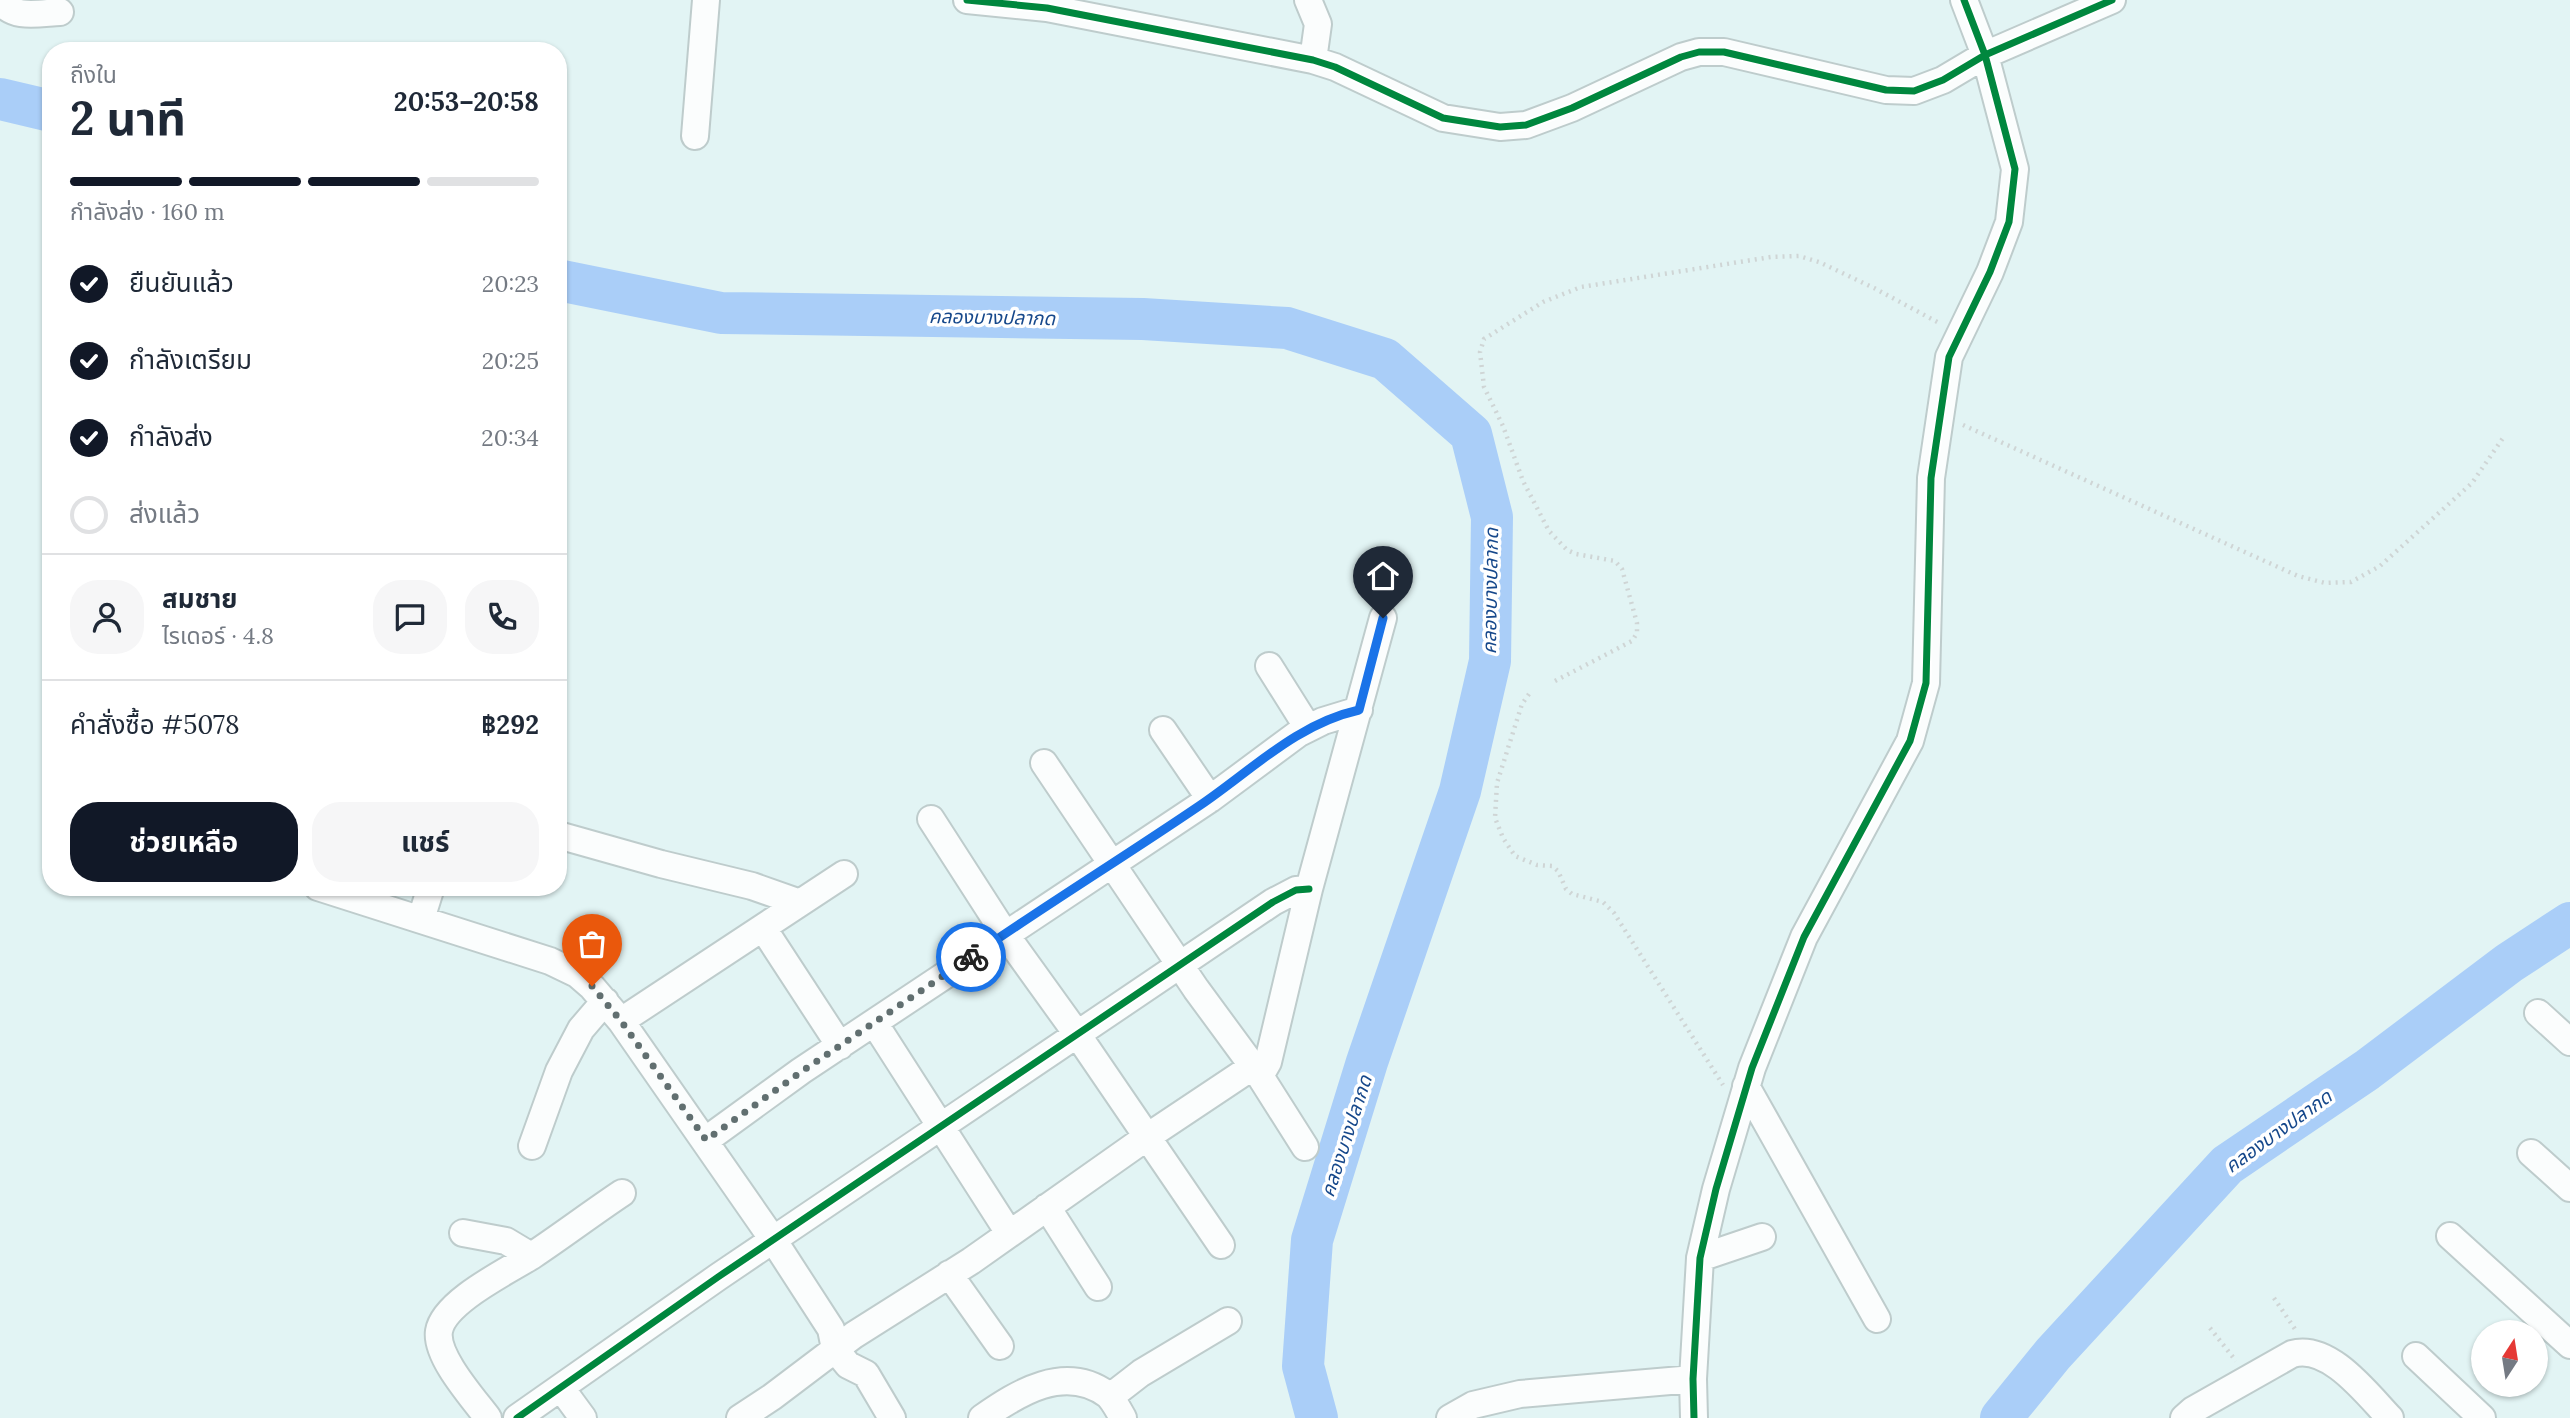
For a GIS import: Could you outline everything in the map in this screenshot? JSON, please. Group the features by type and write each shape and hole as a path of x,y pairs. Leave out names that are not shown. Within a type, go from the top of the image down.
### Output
{"street":[{"path":"0,0 9,10 24,14 60,12"},
{"path":"695,136 706,0"},
{"path":"967,0 1047,8 1313,60 1335,67 1443,118 1500,127 1526,125 1572,108 1699,52 1724,52 1886,90 1914,91 1943,80 1985,55 2112,0"},
{"path":"1308,0 1318,24 1313,60"},
{"path":"1694,1418 1693,1379 1700,1258 1716,1189 1743,1098 1804,937 1910,741 1926,683 1931,478 1949,357 1990,272 2009,222 2015,169 1985,55 1964,0"},
{"path":"740,1418 772,1397 840,1338 949,1274 1147,1137 1268,1062 1309,889 1383,618"},
{"path":"1269,666 1308,728"},
{"path":"706,1140 1004,934 1210,799 1308,728 1359,710"},
{"path":"1163,730 1210,799"},
{"path":"1044,763 1180,965 1256,1071 1305,1147"},
{"path":"931,819 1004,934 1077,1034 1221,1245"},
{"path":"567,837 763,889 800,903"},
{"path":"532,1146 559,1071 581,1029 763,928 844,874"},
{"path":"517,1418 718,1277 1273,902 1296,890 1309,889"},
{"path":"347,896 550,961 577,974 613,1011 706,1140 840,1338 867,1355 866,1374 892,1418"},
{"path":"421,919 428,896"},
{"path":"763,928 840,1046"},
{"path":"2538,1013 2570,1042"},
{"path":"875,1024 1009,1233"},
{"path":"1743,1098 1877,1319"},
{"path":"2531,1153 2570,1188"},
{"path":"488,1418 439,1346 439,1329 454,1308 485,1282 531,1256 622,1193"},
{"path":"1048,1207 1098,1287"},
{"path":"463,1233 506,1241 531,1256"},
{"path":"2450,1236 2570,1345"},
{"path":"1700,1258 1762,1237"},
{"path":"949,1274 1000,1346"},
{"path":"982,1418 1033,1387 1056,1382 1079,1383 1116,1407 1141,1373 1228,1321"},
{"path":"2184,1418 2249,1378 2304,1350 2335,1363 2390,1418"},
{"path":"2416,1356 2482,1418"},
{"path":"1450,1418 1473,1405 1520,1394 1693,1379"},
{"path":"561,1388 583,1418"}],"path":[{"path":"1555,681 1632,640 1637,633 1637,623 1622,569 1615,561 1567,550 1549,531 1523,481 1503,426 1484,387 1480,352 1484,339 1543,302 1581,287 1771,257 1799,256 1819,262 1874,288 1960,334"},
{"path":"1940,414 2298,576 2325,583 2351,582 2379,566 2472,483 2503,438"},
{"path":"1529,694 1522,704 1497,783 1495,818 1503,838 1515,856 1537,865 1552,866 1572,894 1603,902 1614,913 1743,1098"},
{"path":"2274,1298 2313,1353"},
{"path":"2210,1328 2249,1378"}],"waterway":[{"name":"คลองบางปลากด","path":"0,99 42,109"},
{"name":"คลองบางปลากด","path":"567,282 721,313 1143,319 1287,328 1385,359 1471,434 1492,517 1490,661 1460,791 1367,1062 1312,1240 1303,1366 1317,1418"},
{"name":"คลองบางปลากด","path":"2001,1418 2053,1354 2227,1165 2367,1070 2509,963 2570,923"}],"cycle path":[{"path":"967,0 1047,8 1313,60 1335,67 1443,118 1500,127 1526,125 1572,108 1681,57 1699,52 1724,52 1886,90 1914,91 1943,80 1985,55 2112,0"},
{"path":"1694,1418 1693,1379 1700,1258 1716,1189 1752,1068 1804,937 1910,741 1926,683 1931,478 1949,357 1990,272 2009,222 2015,169 1985,55 1964,0"},
{"path":"517,1418 718,1277 1273,902 1296,890 1309,889"}],"way so far":[{"path":"592,986 613,1010 706,1140 971,957"}],"route":[{"path":"971,957 1210,799 1299,733 1323,721 1359,710 1383,618"}]}
